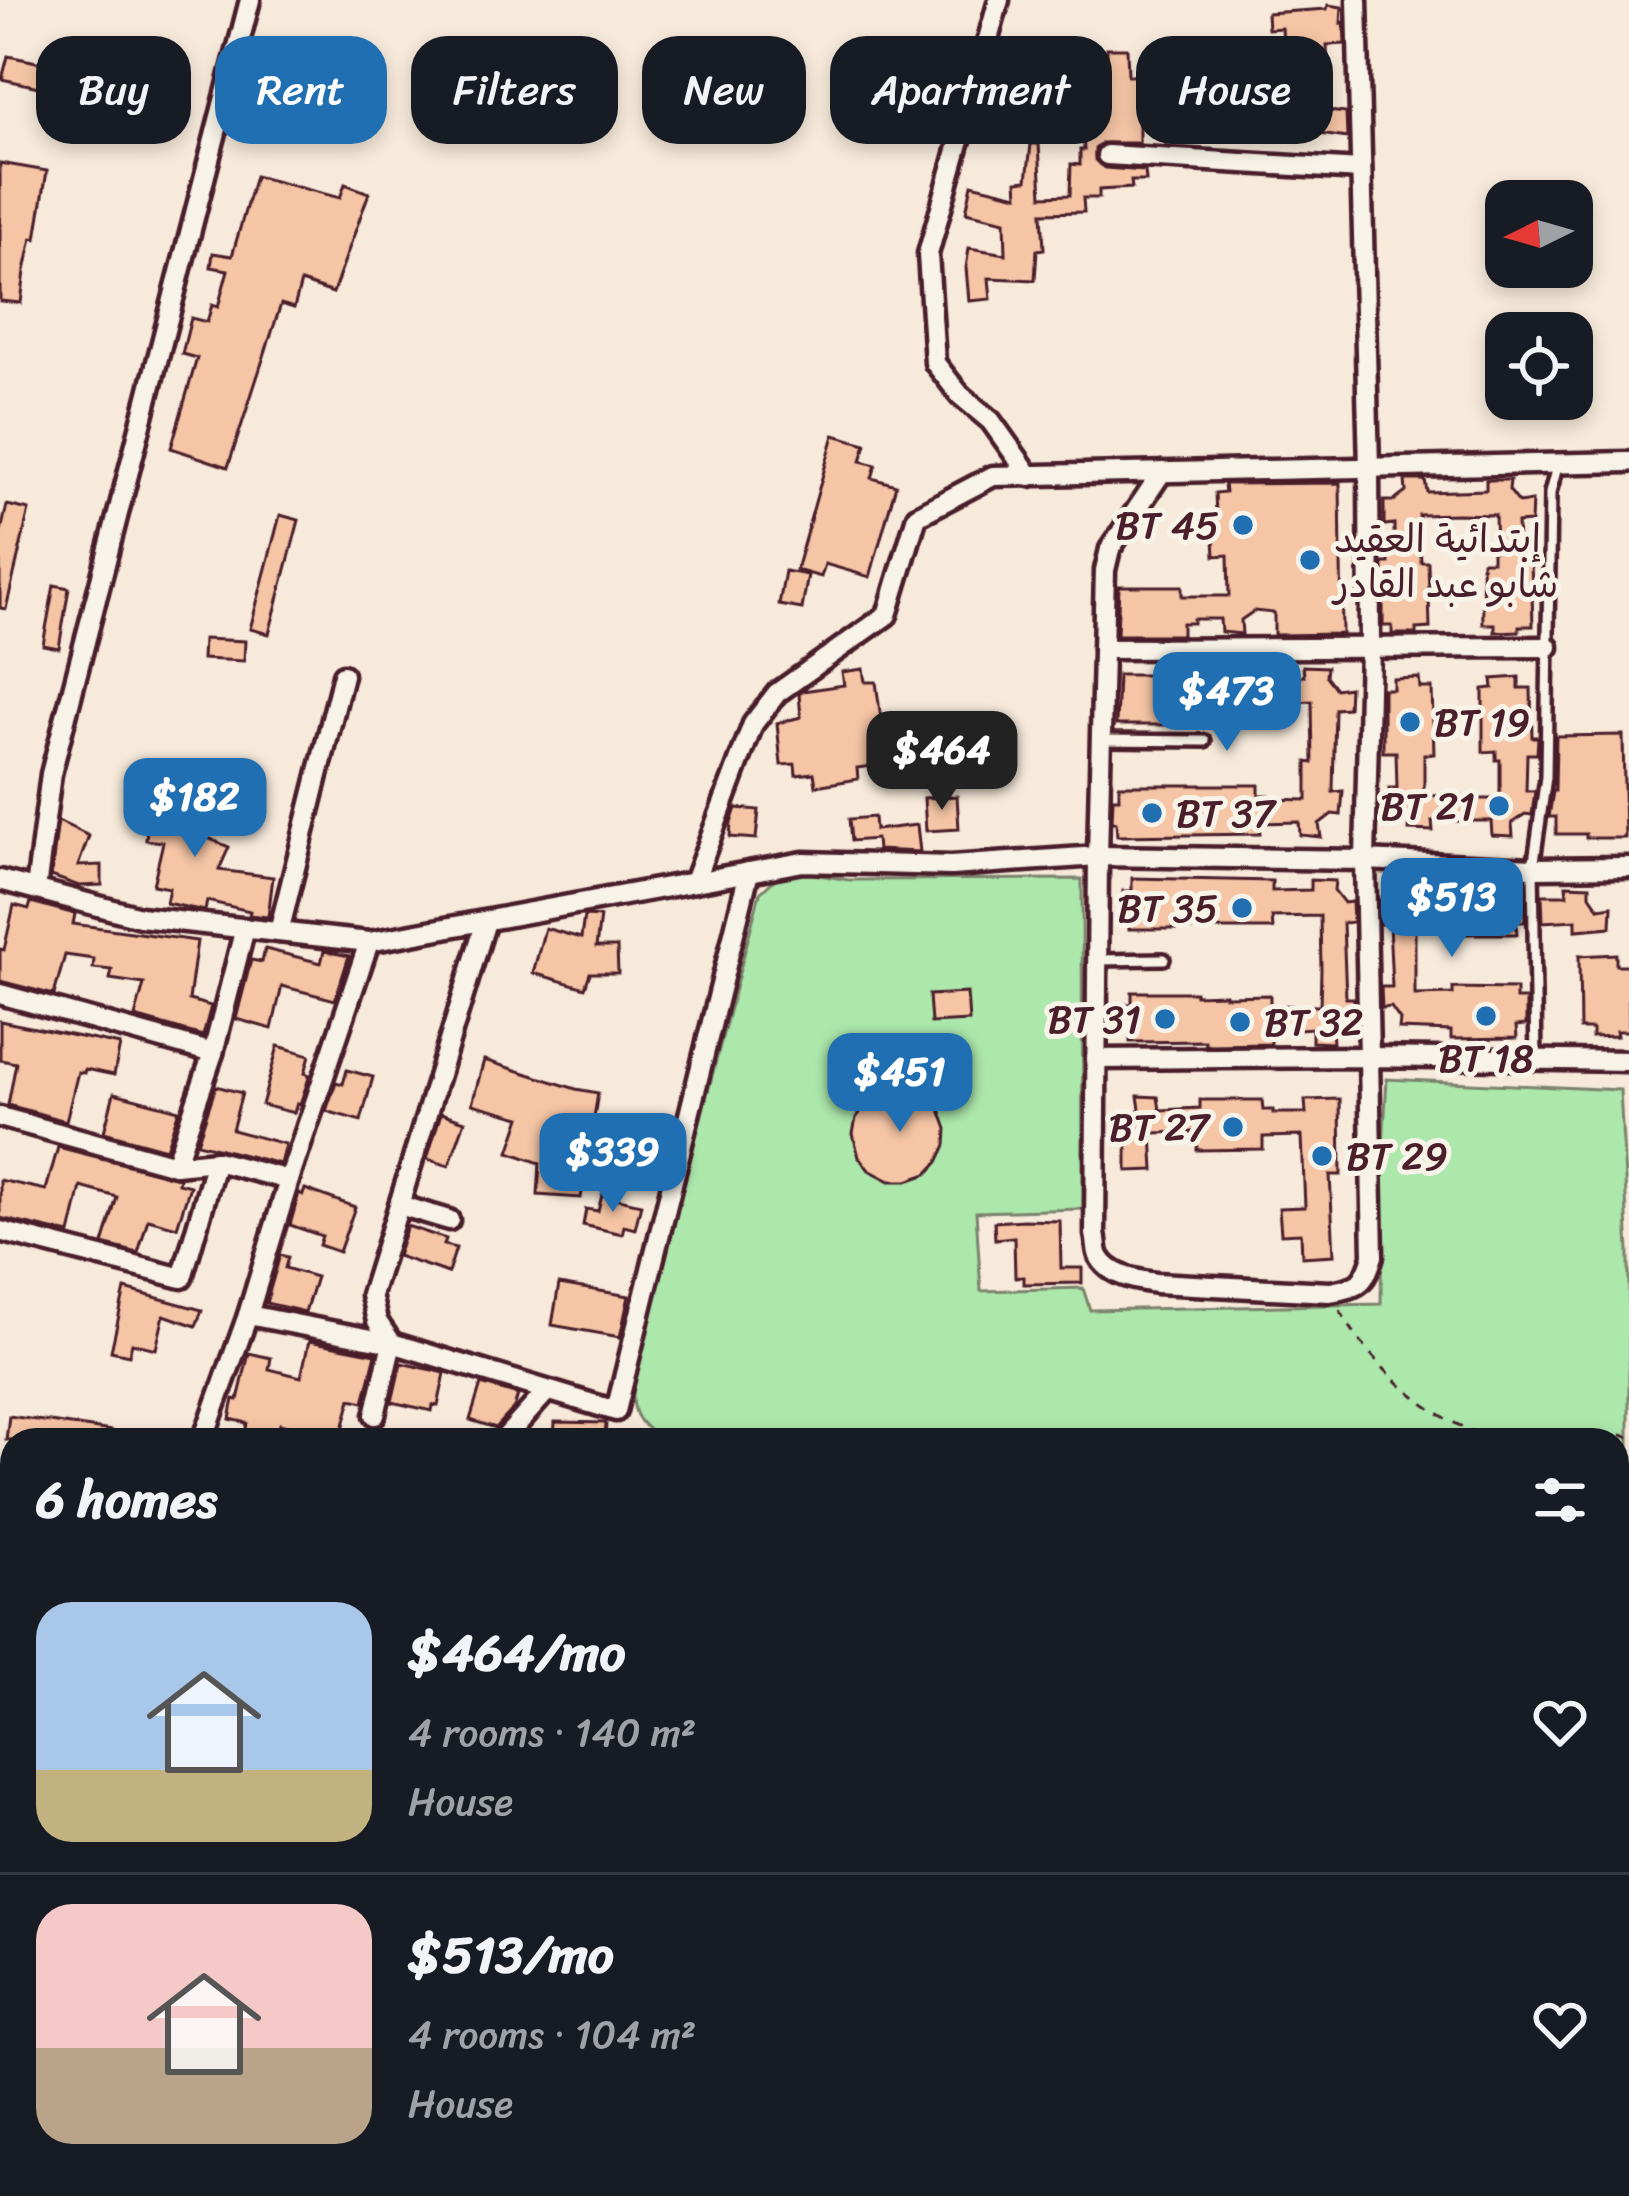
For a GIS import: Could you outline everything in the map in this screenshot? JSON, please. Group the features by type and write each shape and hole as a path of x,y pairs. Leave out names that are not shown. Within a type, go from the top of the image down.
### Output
{"street":[{"path":"36,890 51,774 250,0"},
{"path":"999,0 928,254 933,341 935,363 960,395 991,421 1030,476"},
{"path":"1162,472 1110,550 1105,570 1096,1059 1095,1234 1099,1256 1112,1270 1156,1283 1330,1292 1353,1288 1366,1279 1373,1256 1365,860 1370,468 1357,0"},
{"path":"1107,155 1361,170"},
{"path":"694,882 753,724 777,693 887,615 917,516 993,476 1629,462"},
{"path":"1103,649 1548,647"},
{"path":"279,932 343,674"},
{"path":"0,880 140,917 370,942 803,862 951,866 1098,856 1629,867"},
{"path":"248,1316 392,1343 616,1411 749,872"},
{"path":"375,1414 392,1343 377,1321 371,1295 486,921"},
{"path":"175,1165 213,1053 245,928"},
{"path":"206,1428 248,1316 370,942"},
{"path":"0,994 213,1053"},
{"path":"1096,1059 1629,1061"},
{"path":"0,1117 175,1165 216,1161 289,1180"},
{"path":"0,1231 182,1278 216,1161"},
{"path":"399,1205 449,1220"},
{"path":"513,1428 547,1391"}],"lane":[{"path":"1536,1061 1533,868 1546,777 1550,493 1558,463"},
{"path":"1100,740 1205,741"},
{"path":"1097,960 1163,959"}],"path":[{"path":"1330,1292 1354,1335 1418,1402 1470,1428"}],"green space":[{"path":"783,872 849,880 1082,879 1083,1209 976,1212 981,1291 1083,1288 1090,1310 1381,1304 1387,1079 1620,1090 1629,1251 1629,1428 647,1428 633,1397 636,1366 760,893"}],"building":[{"path":"1328,5 1342,7 1345,44 1333,45 1333,36 1282,36 1282,28 1268,29 1267,13 1327,9"},
{"path":"1112,48 1127,48 1128,76 1136,76 1136,143 1112,143"},
{"path":"8,56 36,62 36,86 2,79"},
{"path":"1333,112 1346,113 1347,138 1333,136"},
{"path":"1031,144 1039,144 1042,196 1070,195 1071,164 1080,165 1080,150 1084,144 1101,144 1095,149 1095,160 1105,168 1145,171 1146,181 1131,181 1132,188 1099,190 1099,198 1083,198 1084,212 1042,213 1044,249 1037,250 1035,280 989,278 991,299 969,301 969,248 1006,254 1005,221 966,212 972,184 1018,195 1017,181 1027,180"},
{"path":"0,163 47,171 21,303 0,301"},
{"path":"255,176 340,198 345,184 369,193 333,293 301,282 294,308 281,304 228,467 171,448 197,358 182,354 191,318 207,322 212,305 218,307 228,270 211,267 213,253 232,256"},
{"path":"834,435 866,444 861,461 876,465 872,478 896,485 870,577 825,564 821,577 796,570"},
{"path":"1405,480 1425,480 1427,492 1486,490 1486,480 1510,480 1509,490 1519,503 1532,501 1531,522 1517,523 1519,560 1531,560 1533,626 1495,632 1495,624 1483,624 1482,561 1492,561 1496,550 1495,515 1458,514 1419,515 1421,562 1428,562 1430,628 1416,629 1416,634 1392,634 1392,626 1383,626 1383,563 1389,563 1389,553 1394,553 1394,524 1384,525 1384,501 1394,501 1406,492"},
{"path":"1340,483 1342,634 1274,635 1274,613 1254,611 1241,620 1242,634 1221,632 1220,619 1193,619 1193,623 1182,623 1182,635 1117,635 1119,586 1182,586 1182,596 1229,596 1228,555 1215,556 1214,538 1215,493 1225,492 1224,484"},
{"path":"7,505 29,510 6,609 0,608 0,536"},
{"path":"280,515 299,520 269,634 250,629"},
{"path":"785,571 808,575 802,609 779,605"},
{"path":"54,585 69,588 59,648 43,645"},
{"path":"203,639 245,641 244,661 202,659"},
{"path":"1303,666 1327,667 1326,676 1336,689 1349,687 1348,708 1335,709 1333,792 1343,791 1341,815 1332,814 1319,824 1321,837 1300,835 1299,822 1259,823 1260,834 1117,836 1116,822 1112,822 1119,785 1259,785 1259,795 1269,795 1269,799 1307,800 1307,762 1313,763 1312,701 1270,703 1270,713 1259,713 1260,725 1116,725 1118,675 1304,676"},
{"path":"863,669 865,682 876,682 887,764 857,768 858,779 816,786 814,773 796,775 795,764 781,765 777,723 801,717 799,694 844,685 842,672"},
{"path":"1519,677 1519,688 1531,688 1532,737 1538,737 1537,754 1527,754 1526,791 1535,791 1532,815 1512,823 1513,836 1492,835 1491,821 1432,821 1433,831 1409,830 1410,821 1400,808 1388,809 1389,788 1397,788 1396,752 1383,752 1383,689 1393,689 1393,679 1419,678 1420,688 1432,688 1434,754 1424,754 1424,796 1500,799 1500,760 1496,760 1496,751 1483,752 1483,689 1493,688 1492,679"},
{"path":"987,730 988,746 965,747 965,753 919,755 917,734"},
{"path":"1623,735 1625,838 1556,834 1556,817 1549,817 1555,791 1556,736"},
{"path":"137,785 163,788 162,792 189,799 185,816 150,813 229,847 219,870 273,877 268,917 207,901 205,911 166,903 169,888 153,885 163,842 146,840 147,827 132,825"},
{"path":"957,796 959,829 926,831 924,798"},
{"path":"736,808 759,810 756,839 730,837"},
{"path":"874,817 875,830 917,825 920,852 877,850 876,839 851,841 849,819"},
{"path":"58,821 89,836 78,866 102,865 102,885 79,886 51,876"},
{"path":"1132,878 1272,881 1272,891 1311,890 1311,880 1335,881 1334,890 1344,903 1352,902 1353,922 1343,923 1346,998 1354,998 1354,1022 1345,1021 1332,1030 1333,1043 1312,1042 1312,1028 1271,1031 1271,1044 1130,1042 1124,1004 1132,1004 1132,992 1270,995 1270,1005 1320,1006 1321,969 1320,916 1272,917 1273,929 1129,929 1123,891 1132,891"},
{"path":"1400,878 1421,879 1422,892 1453,890 1453,884 1471,883 1516,884 1516,894 1524,894 1525,922 1516,922 1517,934 1451,934 1446,914 1415,915 1415,995 1453,994 1453,988 1516,989 1516,999 1526,999 1526,1025 1516,1026 1517,1038 1451,1039 1451,1031 1399,1029 1400,1020 1391,1007 1382,1008 1381,987 1392,987 1389,924 1380,924 1379,900 1389,901 1402,891"},
{"path":"1566,885 1590,886 1599,908 1612,906 1611,927 1576,930 1576,920 1543,922 1542,895 1567,895"},
{"path":"31,902 75,914 73,924 197,941 189,1000 211,1006 203,1036 135,1017 144,984 110,979 112,970 93,968 94,959 65,955 54,995 0,981 0,949 4,950 14,905 29,909"},
{"path":"584,916 600,917 596,947 617,947 618,973 590,973 585,988 533,973 545,928 581,938"},
{"path":"265,949 321,963 324,951 349,956 335,1000 282,986 272,1029 236,1019 251,960 262,962"},
{"path":"1616,954 1616,965 1628,965 1629,1031 1592,1037 1592,1029 1580,1029 1579,956"},
{"path":"967,993 969,1021 931,1023 929,995"},
{"path":"0,1021 120,1045 114,1075 78,1072 66,1121 8,1105 16,1063 0,1060"},
{"path":"278,1046 310,1055 305,1073 310,1075 294,1113 262,1105"},
{"path":"484,1060 598,1093 581,1198 538,1195 540,1163 509,1152 521,1117 472,1104"},
{"path":"347,1070 373,1077 361,1121 326,1111 336,1082 343,1084"},
{"path":"216,1086 242,1093 232,1130 285,1144 280,1164 197,1143"},
{"path":"901,1088 938,1104 947,1129 946,1145 927,1174 890,1181 869,1170 859,1157 853,1134 856,1118 869,1100"},
{"path":"114,1093 179,1110 166,1149 104,1132"},
{"path":"1138,1096 1158,1097 1160,1110 1200,1108 1200,1100 1262,1100 1263,1110 1273,1113 1306,1113 1305,1100 1340,1099 1341,1175 1330,1175 1334,1255 1302,1257 1301,1233 1281,1234 1279,1208 1305,1207 1302,1136 1263,1137 1263,1149 1197,1150 1192,1132 1152,1133 1154,1170 1127,1171 1127,1142 1117,1142 1117,1118 1127,1119 1140,1109"},
{"path":"441,1113 465,1121 449,1166 427,1159"},
{"path":"619,1128 657,1138 647,1175 610,1166"},
{"path":"58,1147 179,1178 178,1183 190,1186 177,1227 148,1219 138,1253 103,1244 117,1197 81,1187 70,1234 0,1218 0,1180 46,1190"},
{"path":"305,1189 355,1207 339,1252 319,1245 322,1236 290,1225 299,1193 303,1195"},
{"path":"602,1195 641,1204 635,1229 624,1226 622,1234 583,1225 586,1209 598,1211"},
{"path":"1060,1221 1061,1268 1082,1268 1082,1283 1024,1284 1024,1277 1015,1277 1014,1237 995,1239 994,1222"},
{"path":"407,1226 446,1239 444,1245 456,1248 448,1273 397,1256"},
{"path":"280,1255 288,1257 285,1268 316,1277 305,1312 266,1303"},
{"path":"559,1284 629,1296 620,1337 552,1325"},
{"path":"125,1289 202,1310 196,1326 164,1315 156,1349 132,1343 129,1355 111,1351"},
{"path":"309,1341 376,1354 364,1402 351,1399 343,1428 280,1424 279,1428 246,1428 247,1423 230,1419 249,1353 271,1358 269,1369 301,1377"},
{"path":"401,1363 445,1373 438,1406 433,1405 432,1411 392,1402"},
{"path":"481,1384 518,1395 514,1408 496,1428 470,1420"},
{"path":"9,1416 91,1428 8,1428"},
{"path":"555,1422 606,1423 606,1428 555,1428"}],"place":[{"name":"BT 45","path":"1243,525"},
{"name":"إبتدائية العقيد شابو عبد القادر","path":"1310,560"},
{"name":"BT 19","path":"1410,722"},
{"name":"BT 21","path":"1499,806"},
{"name":"BT 37","path":"1152,813"},
{"name":"BT 35","path":"1242,908"},
{"name":"BT 18","path":"1486,1016"},
{"name":"BT 31","path":"1165,1019"},
{"name":"BT 32","path":"1240,1022"},
{"name":"BT 27","path":"1233,1127"},
{"name":"BT 29","path":"1322,1156"}]}
